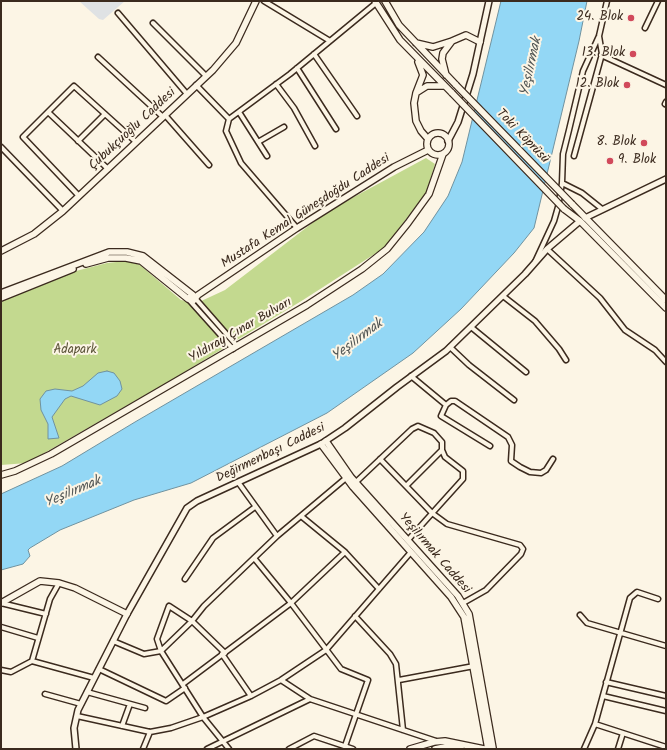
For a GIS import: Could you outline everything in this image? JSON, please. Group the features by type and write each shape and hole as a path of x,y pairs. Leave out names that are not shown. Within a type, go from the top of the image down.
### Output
{"main road":[{"name":"Çubukçuoğlu Caddesi","path":"1,251 34,234 63,211 206,76 236,43 256,1"},
{"name":"Toki Köprüsü","path":"385,1 399,25 413,42 666,300"},
{"path":"376,2 400,40 415,57 564,209 580,221 666,308"},
{"path":"413,42 433,47 466,35 480,42"},
{"path":"446,75 442,59 443,53 452,41"},
{"path":"415,57 422,76 414,103 416,121 420,131 428,139 428,150 433,154 443,154 448,148 448,142 444,136 437,134 428,139"},
{"path":"416,94 427,86 443,86"},
{"name":"Mustafa Kemal Güneşdoğdu Caddesi","path":"193,298 297,228 394,167 428,150"},
{"name":"Yıldıray Çınar Bulvarı","path":"1,474 15,471 52,454 307,305 362,269 387,249 429,194 443,154"},
{"path":"1,293 109,252 127,252 143,256 193,298"},
{"path":"1,298 84,264 108,258 126,258 141,261 193,298"},
{"name":"Yeşilırmak Caddesi","path":"324,443 346,478 450,597 464,617 492,749"},
{"name":"Yeşilırmak Caddesi","path":"324,443 356,482 463,603 469,614 492,749"},
{"path":"1,603 40,581 59,583 127,614"},
{"path":"410,749 445,741 484,749"},
{"path":"435,749 449,746 461,749"}],"street":[{"path":"264,1 330,41"},
{"path":"448,142 458,122 473,74 489,1"},
{"path":"533,266 554,221 562,183 563,154 583,71 599,36 607,1"},
{"path":"645,28 658,1"},
{"path":"297,228 241,163 226,131 229,119 297,68 376,2"},
{"path":"118,14 187,94"},
{"path":"153,23 206,76"},
{"path":"574,156 602,55 599,36"},
{"path":"314,54 357,116"},
{"path":"602,55 666,85"},
{"path":"98,57 164,116 209,165"},
{"path":"297,68 336,129"},
{"path":"276,84 294,108 315,146"},
{"path":"196,85 229,119"},
{"path":"79,196 22,137 74,86 136,142"},
{"path":"48,112 108,169"},
{"path":"240,112 267,156"},
{"path":"78,141 105,114"},
{"path":"258,142 284,127"},
{"path":"1,149 63,211"},
{"path":"585,218 666,179"},
{"path":"562,183 582,193 602,209"},
{"name":"Değirmenbaşı Caddesi","path":"76,749 74,728 81,704 127,614 187,508 197,501 324,443 450,347 533,266 546,249 580,221"},
{"path":"546,249 600,298 625,330 655,350 666,362"},
{"path":"503,296 535,321 559,349 566,360"},
{"path":"193,298 235,347"},
{"path":"471,327 526,372"},
{"path":"450,347 469,365 514,400"},
{"path":"411,376 446,405"},
{"path":"490,446 441,416 446,405 456,401 508,437 512,445 511,461 520,467 530,472 541,473 546,470 553,459"},
{"path":"356,482 412,429 418,426 434,433 442,442 442,450 445,457 463,470 463,479 408,540"},
{"path":"406,486 442,450"},
{"path":"380,459 432,513 447,524 520,545 522,549 521,554 486,590 463,603"},
{"path":"113,641 144,654 161,651 192,621 204,606 277,536 346,478"},
{"path":"238,482 277,536"},
{"path":"185,580 213,538 255,507"},
{"path":"302,516 345,552 379,589"},
{"path":"99,669 166,701 223,653 291,603 345,552"},
{"path":"77,716 150,732 171,728 204,717 251,696 281,680 326,650 411,552"},
{"path":"254,558 291,603 340,669 368,680 345,746"},
{"path":"32,661 50,599 59,583"},
{"path":"584,749 595,724 630,598 636,592 658,599"},
{"path":"1,603 46,614"},
{"path":"229,749 204,717 161,651 157,639 169,606 192,621 223,653 251,696"},
{"path":"580,615 587,623 666,646"},
{"path":"355,616 390,654 396,664 399,680 403,730"},
{"path":"1,627 38,638"},
{"path":"1,670 11,672 32,661 94,678"},
{"path":"399,680 474,666"},
{"path":"281,680 310,699 438,742"},
{"path":"606,682 666,696"},
{"path":"87,692 145,708"},
{"path":"45,694 81,704"},
{"path":"603,696 666,711"},
{"path":"207,749 310,699"},
{"path":"122,726 130,704"},
{"path":"595,724 666,747"},
{"path":"143,749 150,732"},
{"path":"618,749 623,733"},
{"path":"290,749 314,736 353,749"},
{"path":"655,749 657,744"}],"shaded area":[{"path":"79,1 125,1 103,20 99,19"}],"green space":[{"name":"Adapark","path":"426,158 435,164 426,193 384,248 303,300 173,379 27,463 1,465 1,300 76,271 107,263 126,261 140,265 181,300 197,303 225,290 328,211"}],"water":[{"name":"Yeşilırmak","path":"501,1 587,1 579,41 534,228 514,253 461,309 413,353 327,413 191,483 134,500 60,530 30,548 28,550 30,556 23,564 1,570 1,494 62,466 353,295 383,274 424,232 448,196 462,162"},
{"path":"107,371 114,373 120,381 122,389 117,396 100,405 71,396 65,399 52,417 59,438 48,439 48,424 41,410 40,399 46,391 55,389 72,391 83,386 98,373"}],"place":[{"name":"24. Blok","path":"631,18"},
{"name":"13. Blok","path":"633,54"},
{"name":"12. Blok","path":"627,85"},
{"name":"8. Blok","path":"644,143"},
{"name":"9. Blok","path":"610,161"}]}
